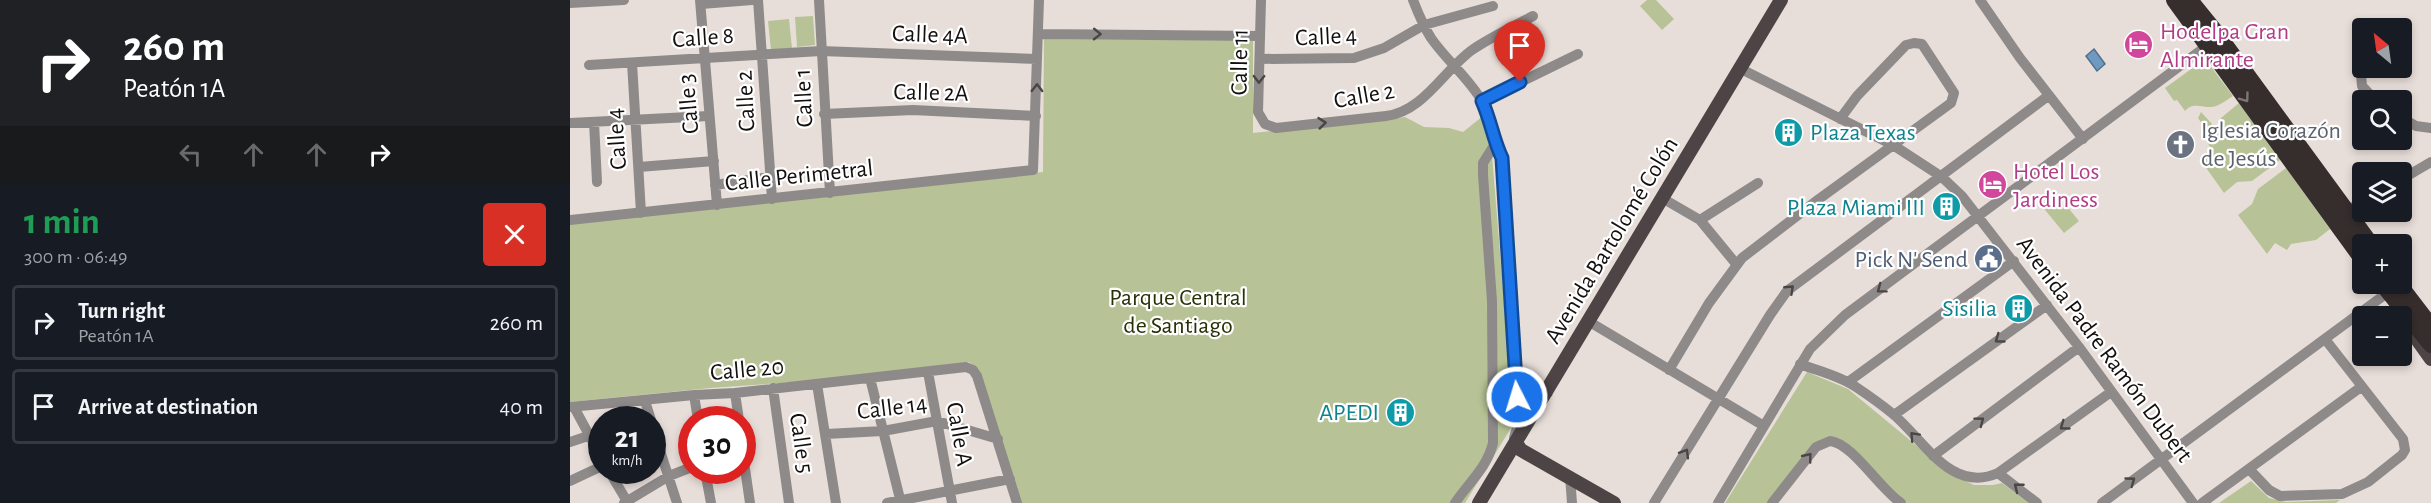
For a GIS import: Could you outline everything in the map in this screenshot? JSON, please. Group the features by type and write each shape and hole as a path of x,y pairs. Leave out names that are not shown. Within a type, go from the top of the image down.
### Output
{"highway":[{"path":"2174,0 2213,41 2346,212 2353,234"},
{"path":"2190,0 2213,41 2353,234"},
{"path":"2386,294 2431,343"},
{"path":"2407,294 2431,343"}],"main road":[{"name":"Avenida Bartolomé Colón","path":"1479,503 1781,0"},
{"path":"2412,294 2431,316"},
{"path":"2412,328 2431,343"},
{"path":"1516,384 1524,394 1531,396 1546,392"},
{"path":"1516,443 1521,450 1614,503"}],"street":[{"path":"570,3 624,0"},
{"path":"701,2 752,0"},
{"name":"Calle 2","path":"758,0 772,199"},
{"name":"Calle 1","path":"819,0 830,193"},
{"path":"1036,116 1039,0"},
{"name":"Calle 11","path":"1261,0 1258,112 1265,124"},
{"path":"1413,0 1432,38 1482,101 1491,121 1495,144 1502,158 1518,418 1514,437 1516,443"},
{"path":"1980,0 1997,28 2083,139"},
{"name":"Calle 3","path":"701,2 717,205"},
{"name":"Calle 4","path":"1260,59 1354,58 1384,48 1424,25 1493,6"},
{"name":"Calle 2","path":"1265,124 1276,128 1395,115 1410,108 1424,96 1454,64 1488,40 1533,16"},
{"path":"1039,34 1260,36"},
{"path":"1718,503 1800,364 1823,335 1845,315 2213,41"},
{"path":"1669,370 1709,303 1737,265 1755,248 1953,100 1954,93 1922,44 1914,42 1906,45 1857,96 1840,118"},
{"name":"Calle 8","path":"589,65 821,51"},
{"name":"Calle 4A","path":"821,51 1037,60"},
{"path":"1482,101 1578,54"},
{"name":"Calle 4","path":"632,63 641,213"},
{"name":"Avenida Padre Ramón Dubert","path":"1741,69 1893,145 1942,177 1962,196 2079,347 2193,503"},
{"path":"1654,503 1775,306 1787,291 2048,96"},
{"name":"Calle 2A","path":"824,114 913,110 1036,116"},
{"path":"570,123 709,116"},
{"name":"Calle Perimetral","path":"570,220 1033,170 1036,116"},
{"path":"594,122 597,182"},
{"path":"2412,124 2431,128"},
{"path":"1455,503 1490,457 1493,443 1492,316 1483,169 1487,155 1495,144"},
{"path":"639,167 714,161"},
{"path":"2412,173 2431,162"},
{"path":"715,185 770,177"},
{"path":"1700,220 1758,183"},
{"path":"1662,198 1700,220 1737,265"},
{"path":"2346,212 2352,208"},
{"path":"1848,382 2014,261"},
{"path":"2102,503 2325,339 2377,294"},
{"path":"1894,415 2047,305"},
{"path":"1492,316 1512,316"},
{"path":"1588,321 1764,426"},
{"path":"2250,470 2269,490 2280,496 2342,494 2368,482 2405,450 2403,439 2325,339"},
{"path":"1933,456 2079,347"},
{"path":"1800,364 1848,382 1894,415 1933,456 1968,478 1988,478 1998,473 2111,392"},
{"name":"Calle 20","path":"572,407 735,393 966,368 973,370 977,376 998,439"},
{"name":"Calle A","path":"928,372 952,503"},
{"path":"870,378 900,502"},
{"path":"817,384 836,503"},
{"path":"2202,503 2361,387"},
{"name":"Calle 5","path":"773,388 789,503"},
{"path":"735,393 737,406"},
{"path":"694,395 696,406"},
{"path":"645,401 647,406"},
{"path":"570,442 588,436 572,407"},
{"name":"Calle 14","path":"826,434 883,431 937,421 998,439"},
{"path":"998,439 1017,503"},
{"path":"1772,503 1816,447 1825,441 1845,446 1895,502"},
{"path":"666,467 677,503"},
{"path":"616,484 626,502 678,472"},
{"path":"570,481 588,473"},
{"path":"1998,473 2037,503"},
{"path":"1478,475 1496,475"},
{"path":"1570,476 1572,503"},
{"path":"887,503 1010,479"},
{"path":"707,484 711,503"},
{"path":"747,484 750,503"}],"green space":[{"path":"1647,0 1656,0 1674,19 1662,30 1640,6"},
{"path":"813,16 815,45 797,47 795,17"},
{"path":"789,19 792,48 771,50 768,21"},
{"name":"Parque Central de Santiago","path":"1044,39 1253,40 1253,133 1405,117 1424,127 1449,128 1463,132 1483,116 1492,155 1514,423 1465,503 1021,503 979,370 969,362 838,379 710,388 570,402 570,223 1043,172"},
{"path":"2205,59 2233,96 2216,106 2192,106 2185,111 2165,88"},
{"path":"2239,103 2280,160 2252,181 2237,182 2224,193 2202,162 2203,158 2213,151 2205,139 2217,132 2221,118"},
{"path":"2201,112 2212,124 2210,130 2205,128 2198,118"},
{"path":"2286,168 2330,229 2316,240 2291,244 2287,250 2275,243 2267,254 2238,215 2252,204 2258,189"},
{"path":"2056,193 2079,221 2064,233 2041,205"},
{"path":"1807,372 1848,389 1951,474 1974,485 2002,483 2029,503 1907,503 1855,452 1837,441 1813,447 1773,503 1725,503"},
{"path":"2251,481 2269,498 2286,502 2340,500 2336,503 2219,503"}],"water":[{"path":"2094,49 2105,64 2097,71 2086,56"}],"place":[{"name":"Hodelpa Gran Almirante","path":"2139,45"},
{"name":"Plaza Texas","path":"1789,132"},
{"name":"Iglesia Corazón de Jesús","path":"2180,144"},
{"name":"Hotel Los Jardiness","path":"1992,185"},
{"name":"Plaza Miami III","path":"1946,207"},
{"name":"Pick N' Send","path":"1989,259"},
{"name":"Sisilia","path":"2018,308"},
{"name":"APEDI","path":"1400,412"}],"route":[{"path":"1517,397 1502,158 1495,144 1491,121 1482,101 1520,82"}]}
